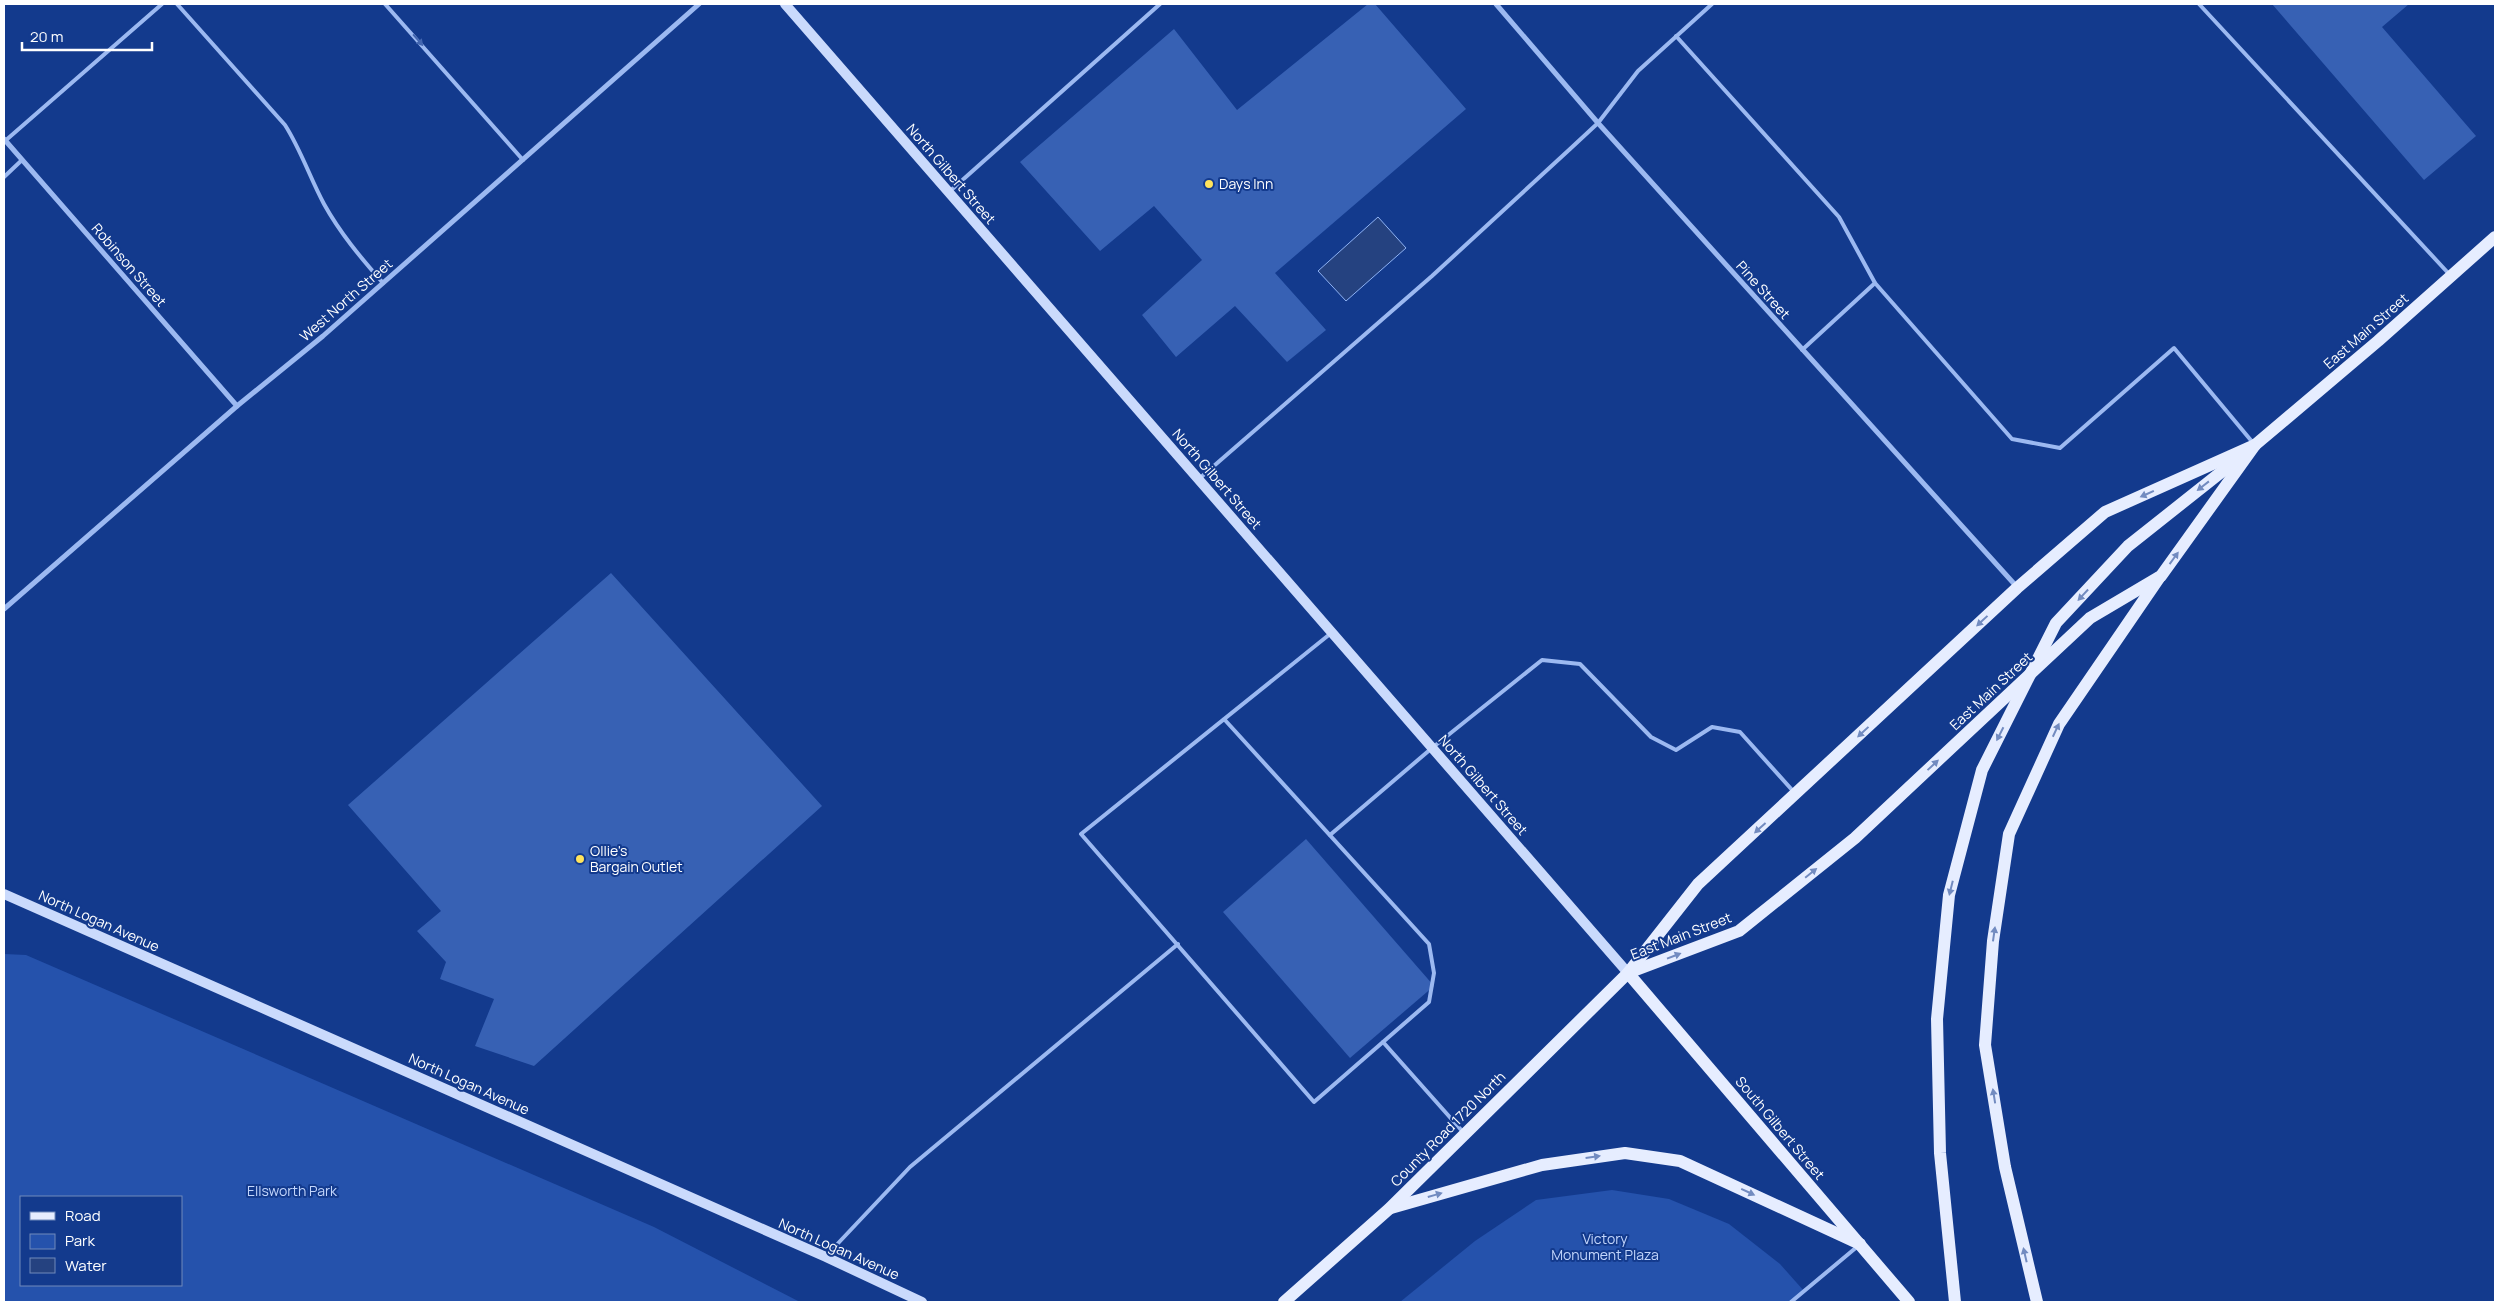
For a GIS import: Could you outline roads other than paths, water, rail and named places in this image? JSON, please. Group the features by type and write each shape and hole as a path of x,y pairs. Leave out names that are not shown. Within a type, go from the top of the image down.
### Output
{"main road":[{"name":"North Gilbert Street","path":"785,4 1628,973"},
{"name":"East Main Street","path":"1628,973 1739,931 1855,838 2090,618 2161,576 2255,445 2495,237"},
{"name":"East Main Street","path":"1628,973 1698,884 2017,588 2105,512 2255,445"},
{"path":"1955,1302 1940,1153 1937,1029 1949,895 1982,770 2056,623 2128,546 2255,445"},
{"path":"2037,1302 2005,1167 1986,1045 1993,941 2009,834 2059,724 2161,576"},
{"name":"North Logan Avenue","path":"4,894 826,1257 922,1302"},
{"name":"County Road 1720 North","path":"1284,1302 1389,1209 1628,973"},
{"name":"South Gilbert Street","path":"1628,973 1910,1302"},
{"path":"1389,1209 1542,1165 1626,1153 1680,1161 1860,1244"}],"street":[{"name":"West North Street","path":"4,610 237,406 323,336 699,4"},
{"name":"Pine Street","path":"1496,4 1598,123 2017,588"},
{"name":"Robinson Street","path":"5,140 237,406"}],"lane":[{"path":"5,140 162,4"},
{"path":"177,4 285,125 296,143 310,177 344,237 383,283"},
{"path":"386,4 523,160"},
{"path":"948,192 1160,4"},
{"path":"1198,479 1432,276 1598,123 1638,71 1712,4"},
{"path":"2199,4 2451,276"},
{"path":"1676,36 1839,217 1875,283 2012,439 2060,448 2174,348 2255,445"},
{"path":"4,177 22,160"},
{"path":"1802,350 1875,283"},
{"path":"1224,719 1429,944 1434,973 1429,1002 1314,1102 1081,834 1332,632"},
{"path":"1330,834 1432,748 1542,660 1580,664 1651,737 1676,750 1712,727 1740,732 1796,795"},
{"path":"826,1257 910,1167 1178,944"},
{"path":"1383,1042 1465,1133"},
{"path":"1791,1302 1860,1244"}],"water":[{"path":"1378,217 1406,248 1346,301 1318,271"}],"place":[{"name":"Days Inn","path":"1209,184"},
{"name":"Ollie's Bargain Outlet","path":"580,859"}],"park label":[{"name":"Ellsworth Park","path":"292,1191"},
{"name":"Victory Monument Plaza","path":"1605,1248"}]}
